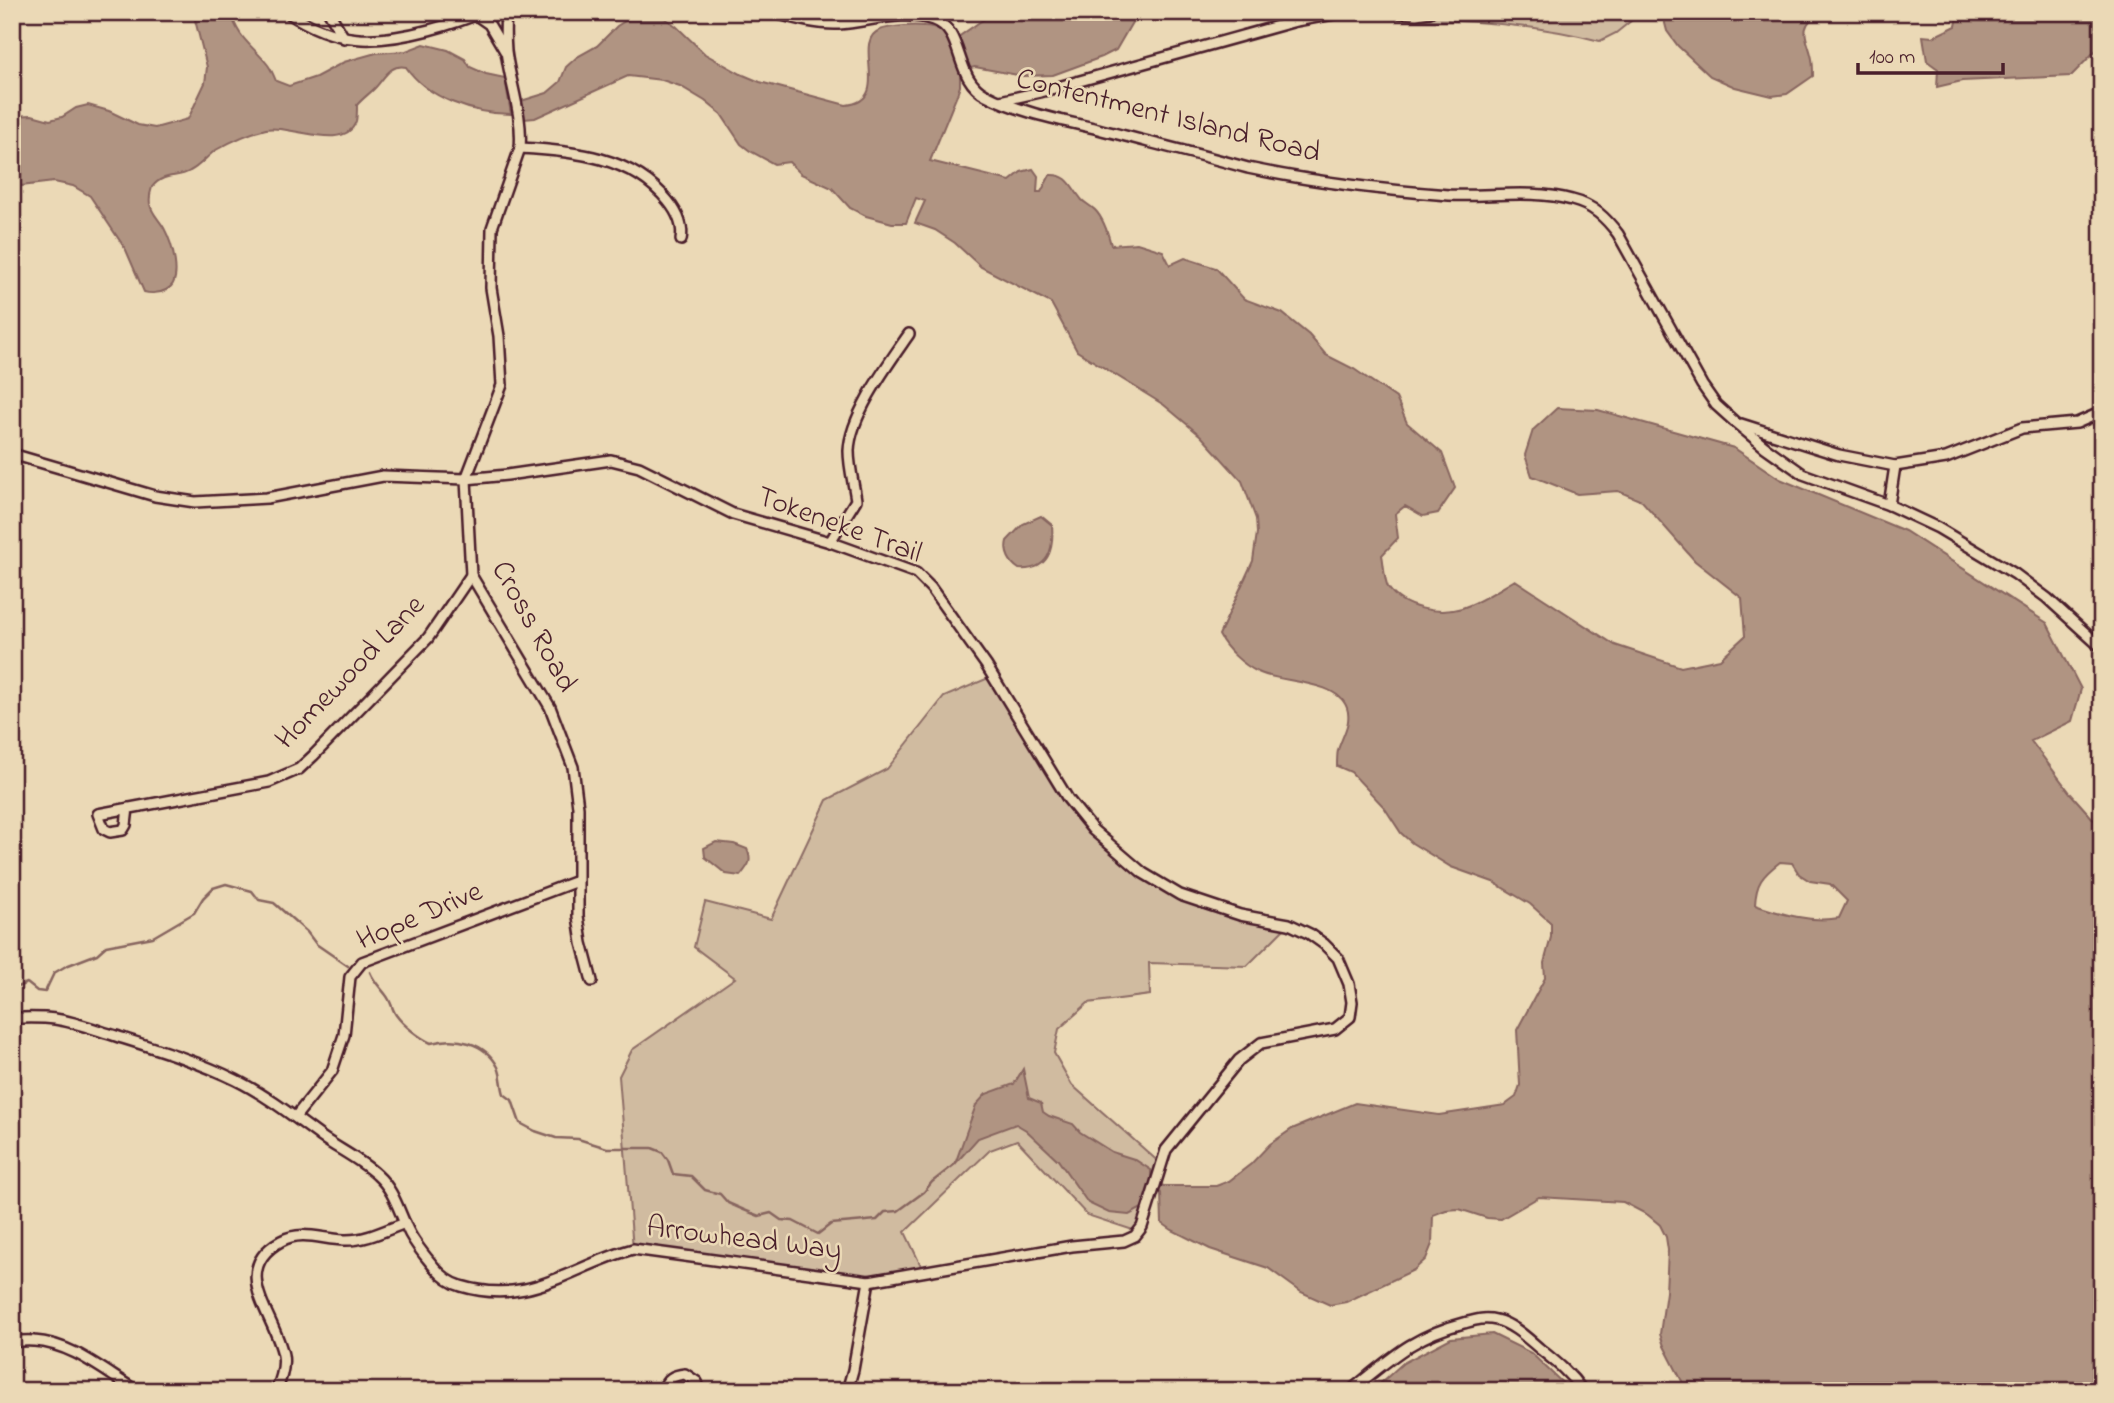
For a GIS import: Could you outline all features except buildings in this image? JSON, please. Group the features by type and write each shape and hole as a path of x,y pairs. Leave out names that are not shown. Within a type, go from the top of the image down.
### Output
{"street":[{"path":"287,12 301,21 344,38 371,41 406,36 479,14"},
{"path":"329,12 344,38"},
{"name":"Cross Road","path":"506,12 507,53 521,135 520,148 492,228 491,288 499,337 502,385 466,479 471,575 550,707 573,767 578,807 577,881 580,930 592,981"},
{"path":"771,12 829,24 869,16"},
{"path":"1000,101 1296,21 1344,12"},
{"path":"1384,12 1430,12"},
{"name":"Cross Road","path":"479,14 489,24 507,53"},
{"name":"Contentment Island Road","path":"869,16 918,16 937,21 948,30 970,81 980,91 1032,113 1284,176 1438,194 1529,195 1582,203 1604,217 1619,234 1702,385 1716,405 1736,423 1803,474 1889,505 1938,528 2015,573 2102,648"},
{"path":"520,148 568,152 621,164 645,179 665,197 676,211 683,231 681,240"},
{"path":"830,542 856,500 849,451 856,421 886,366 909,334"},
{"path":"1736,423 1839,455 1895,466 1946,458 2022,428 2077,423 2102,412"},
{"name":"Tokeneke Trail","path":"12,454 155,496 195,502 267,498 383,476 466,479 611,460 639,467 733,514 830,542 916,573 931,588 986,665 1068,799 1093,830 1143,873 1180,895 1240,915 1289,924 1310,934 1338,958 1349,984 1352,1002 1350,1017 1335,1029 1261,1043 1239,1060 1170,1144 1157,1181"},
{"path":"1889,505 1895,466"},
{"name":"Homewood Lane","path":"128,808 269,782 299,769 428,638 471,575"},
{"name":"Hope Drive","path":"296,1116 332,1071 344,1035 350,976 362,962 577,881"},
{"name":"Arrowhead Way","path":"12,1018 62,1020 156,1048 237,1081 296,1116 318,1135 377,1175 395,1196 405,1223 421,1251 442,1277 457,1286 479,1291 509,1292 537,1287 562,1279 614,1254 633,1249 869,1281 1072,1246 1124,1241 1139,1232 1157,1181"},
{"path":"276,1391 282,1378 283,1357 258,1294 255,1276 262,1256 275,1244 292,1235 346,1240 374,1235 405,1223"},
{"path":"846,1391 853,1370 869,1281"},
{"path":"1350,1391 1416,1340 1446,1327 1480,1318 1497,1320 1520,1332 1568,1371 1582,1390"},
{"path":"12,1342 35,1341 78,1354 137,1391"},
{"path":"663,1391 671,1377 685,1374 697,1382 700,1391"}],"shaded area":[{"path":"193,12 231,12 237,29 268,65 276,81 289,86 316,77 344,62 376,53 406,51 424,44 448,50 465,59 470,67 505,78 511,114 467,108 439,96 426,88 406,67 400,67 388,73 357,105 356,121 350,130 341,135 266,129 233,141 216,150 190,171 161,179 152,187 151,208 167,234 176,270 172,286 155,293 144,292 126,250 90,196 73,186 54,182 12,187 12,116 32,115 50,120 88,105 109,111 138,125 155,128 188,119 205,83 207,67"},
{"path":"644,12 659,14 705,54 760,82 846,105 860,101 867,93 870,82 869,46 872,36 880,30 902,26 928,26 943,32 951,42 998,12 1138,12 1116,50 1053,75 1023,76 975,67 966,69 960,74 957,95 930,161 1010,181 1021,172 1033,169 1038,176 1037,192 1041,192 1050,175 1066,179 1082,200 1098,214 1111,245 1137,243 1163,251 1170,265 1185,258 1216,268 1244,299 1282,313 1309,335 1326,355 1354,369 1396,398 1407,423 1442,453 1455,488 1438,513 1423,516 1405,506 1395,514 1398,538 1382,555 1388,587 1402,601 1432,610 1453,610 1483,599 1515,580 1615,645 1681,667 1720,659 1745,636 1742,598 1695,561 1642,501 1618,491 1577,494 1532,476 1525,455 1533,430 1557,408 1598,410 1734,448 1780,479 1905,531 2047,623 2081,689 2072,721 2031,741 2071,794 2102,829 2102,1391 1687,1391 1660,1334 1666,1292 1666,1237 1660,1225 1648,1215 1623,1202 1539,1197 1501,1219 1487,1218 1459,1209 1446,1210 1433,1215 1432,1244 1426,1259 1414,1270 1346,1302 1330,1305 1301,1292 1268,1268 1210,1249 1172,1230 1162,1223 1161,1193 1148,1190 1142,1208 1129,1215 1109,1213 1088,1203 1058,1160 1016,1124 978,1138 955,1164 976,1105 986,1094 1014,1084 1023,1069 1029,1098 1041,1103 1043,1112 1073,1124 1080,1132 1112,1152 1134,1159 1151,1170 1151,1182 1164,1186 1216,1186 1229,1181 1251,1164 1270,1144 1292,1129 1355,1103 1439,1115 1505,1105 1516,1097 1520,1085 1517,1030 1545,978 1544,963 1551,937 1551,923 1530,904 1493,882 1451,867 1412,843 1401,833 1384,807 1351,772 1337,766 1338,750 1348,719 1347,708 1341,699 1320,687 1267,676 1230,651 1219,635 1253,561 1257,533 1256,519 1242,481 1201,436 1164,405 1077,351 1051,303 981,267 955,243 935,230 915,223 925,201 916,198 906,223 892,223 866,216 850,208 832,188 801,174 789,162 774,164 750,151 741,144 721,114 705,101 680,86 662,80 628,76 535,118 524,119 521,101 547,93 560,82 566,67 577,57 597,46 617,26","holes":["1780,862 1792,863 1799,874 1810,881 1830,884 1847,901 1839,918 1807,918 1755,905 1757,891 1764,876"]},
{"path":"1403,12 1642,12 1616,33 1600,41 1508,25 1413,20"},
{"path":"1662,12 1819,12 1808,24 1805,34 1813,76 1787,94 1772,96 1735,87 1710,76 1678,46 1667,31"},
{"path":"1959,12 2102,12 2102,44 2071,76 1962,81 1937,87 1938,69 1927,61 1923,36 1933,37 1956,26"},
{"path":"1041,516 1052,525 1052,542 1048,557 1037,566 1019,569 1008,557 1007,541 1023,524"},
{"path":"993,676 1068,799 1120,854 1180,895 1289,924 1247,966 1149,963 1150,995 1088,1003 1059,1029 1054,1053 1072,1085 1161,1164 1139,1232 1087,1215 1017,1140 990,1150 905,1232 924,1272 869,1281 633,1249 619,1076 632,1050 735,978 694,947 705,902 771,919 827,800 887,769 944,697"},
{"path":"716,842 747,849 750,861 740,876 726,874 705,857 704,848"},
{"path":"1492,1334 1531,1353 1571,1391 1372,1391 1403,1363 1451,1338"}],"waterway":[{"path":"12,989 27,983 37,991 45,992 54,973 97,954 106,946 153,937 194,913 213,888 226,884 252,891 259,900 274,903 307,932 316,944 348,966"},
{"path":"370,972 388,997 396,1015 417,1035 431,1043 450,1040 469,1043 486,1052 498,1067 504,1094 512,1100 520,1123 556,1138 578,1139 607,1148 652,1148 662,1152 673,1174 691,1176 705,1190 720,1194 728,1203 759,1216 771,1213 781,1220 793,1221 818,1234 831,1224 877,1220 885,1212 898,1211 955,1164"}]}
